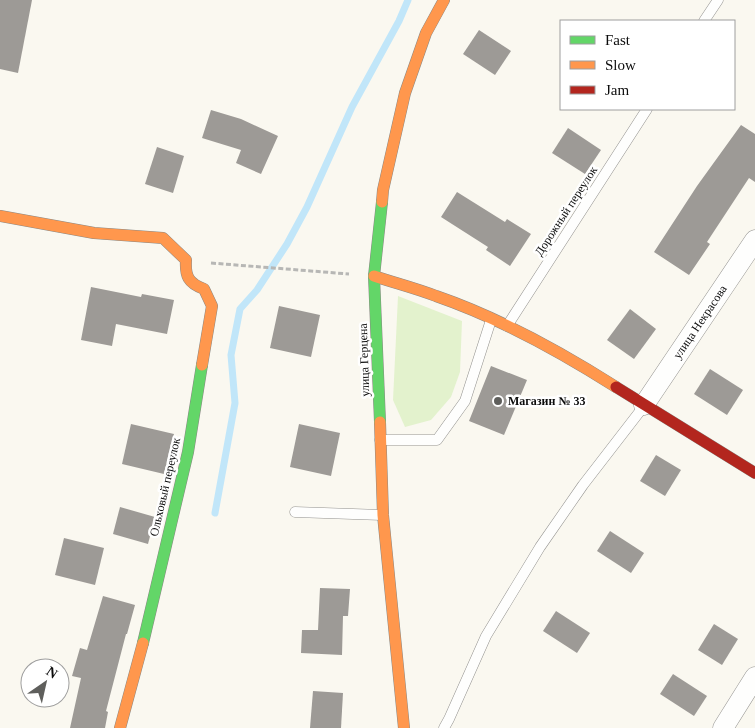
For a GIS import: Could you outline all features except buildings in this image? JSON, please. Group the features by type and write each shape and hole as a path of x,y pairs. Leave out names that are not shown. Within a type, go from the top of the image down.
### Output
{"street":[{"name":"улица Герцена","path":"404,728 383,515 374,276 383,190 405,94 426,33 444,0"},
{"path":"0,216 94,233 163,238 186,260"},
{"name":"улица Некрасова","path":"644,405 755,240"},
{"name":"Ольховый переулок","path":"120,728 136,670 188,452 212,306 204,289 192,285 185,276 186,260"},
{"path":"374,276 437,296 491,319 575,361 755,473"},
{"path":"723,728 755,677"}],"lane":[{"path":"705,20 718,0"},
{"name":"Дорожный переулок","path":"507,327 646,110"},
{"path":"380,440 437,440 465,401 491,319"},
{"path":"444,728 450,720 486,636 540,547 583,485 644,405"},
{"path":"295,512 383,515"}],"path":[{"path":"186,260 374,276"}],"green space":[{"path":"398,296 462,321 460,372 451,397 431,420 405,427 393,400"}],"waterway":[{"path":"215,513 235,403 231,355 240,309 257,290 287,244 307,207 352,107 399,21 408,0"}],"traffic: fast":[{"path":"380,422 374,276 382,202"},
{"path":"143,643 188,452 202,365"}],"traffic: slow":[{"path":"382,202 405,93 426,33 444,0"},
{"path":"0,216 94,233 163,238 186,260 187,275 194,284 204,289 212,306 202,365"},
{"path":"374,276 428,293 482,314 551,348 616,387"},
{"path":"380,422 383,515 404,728"},
{"path":"120,728 143,643"}],"traffic: jam":[{"path":"616,387 755,473"}],"place":[{"name":"Магазин № 33","path":"498,401"}]}
